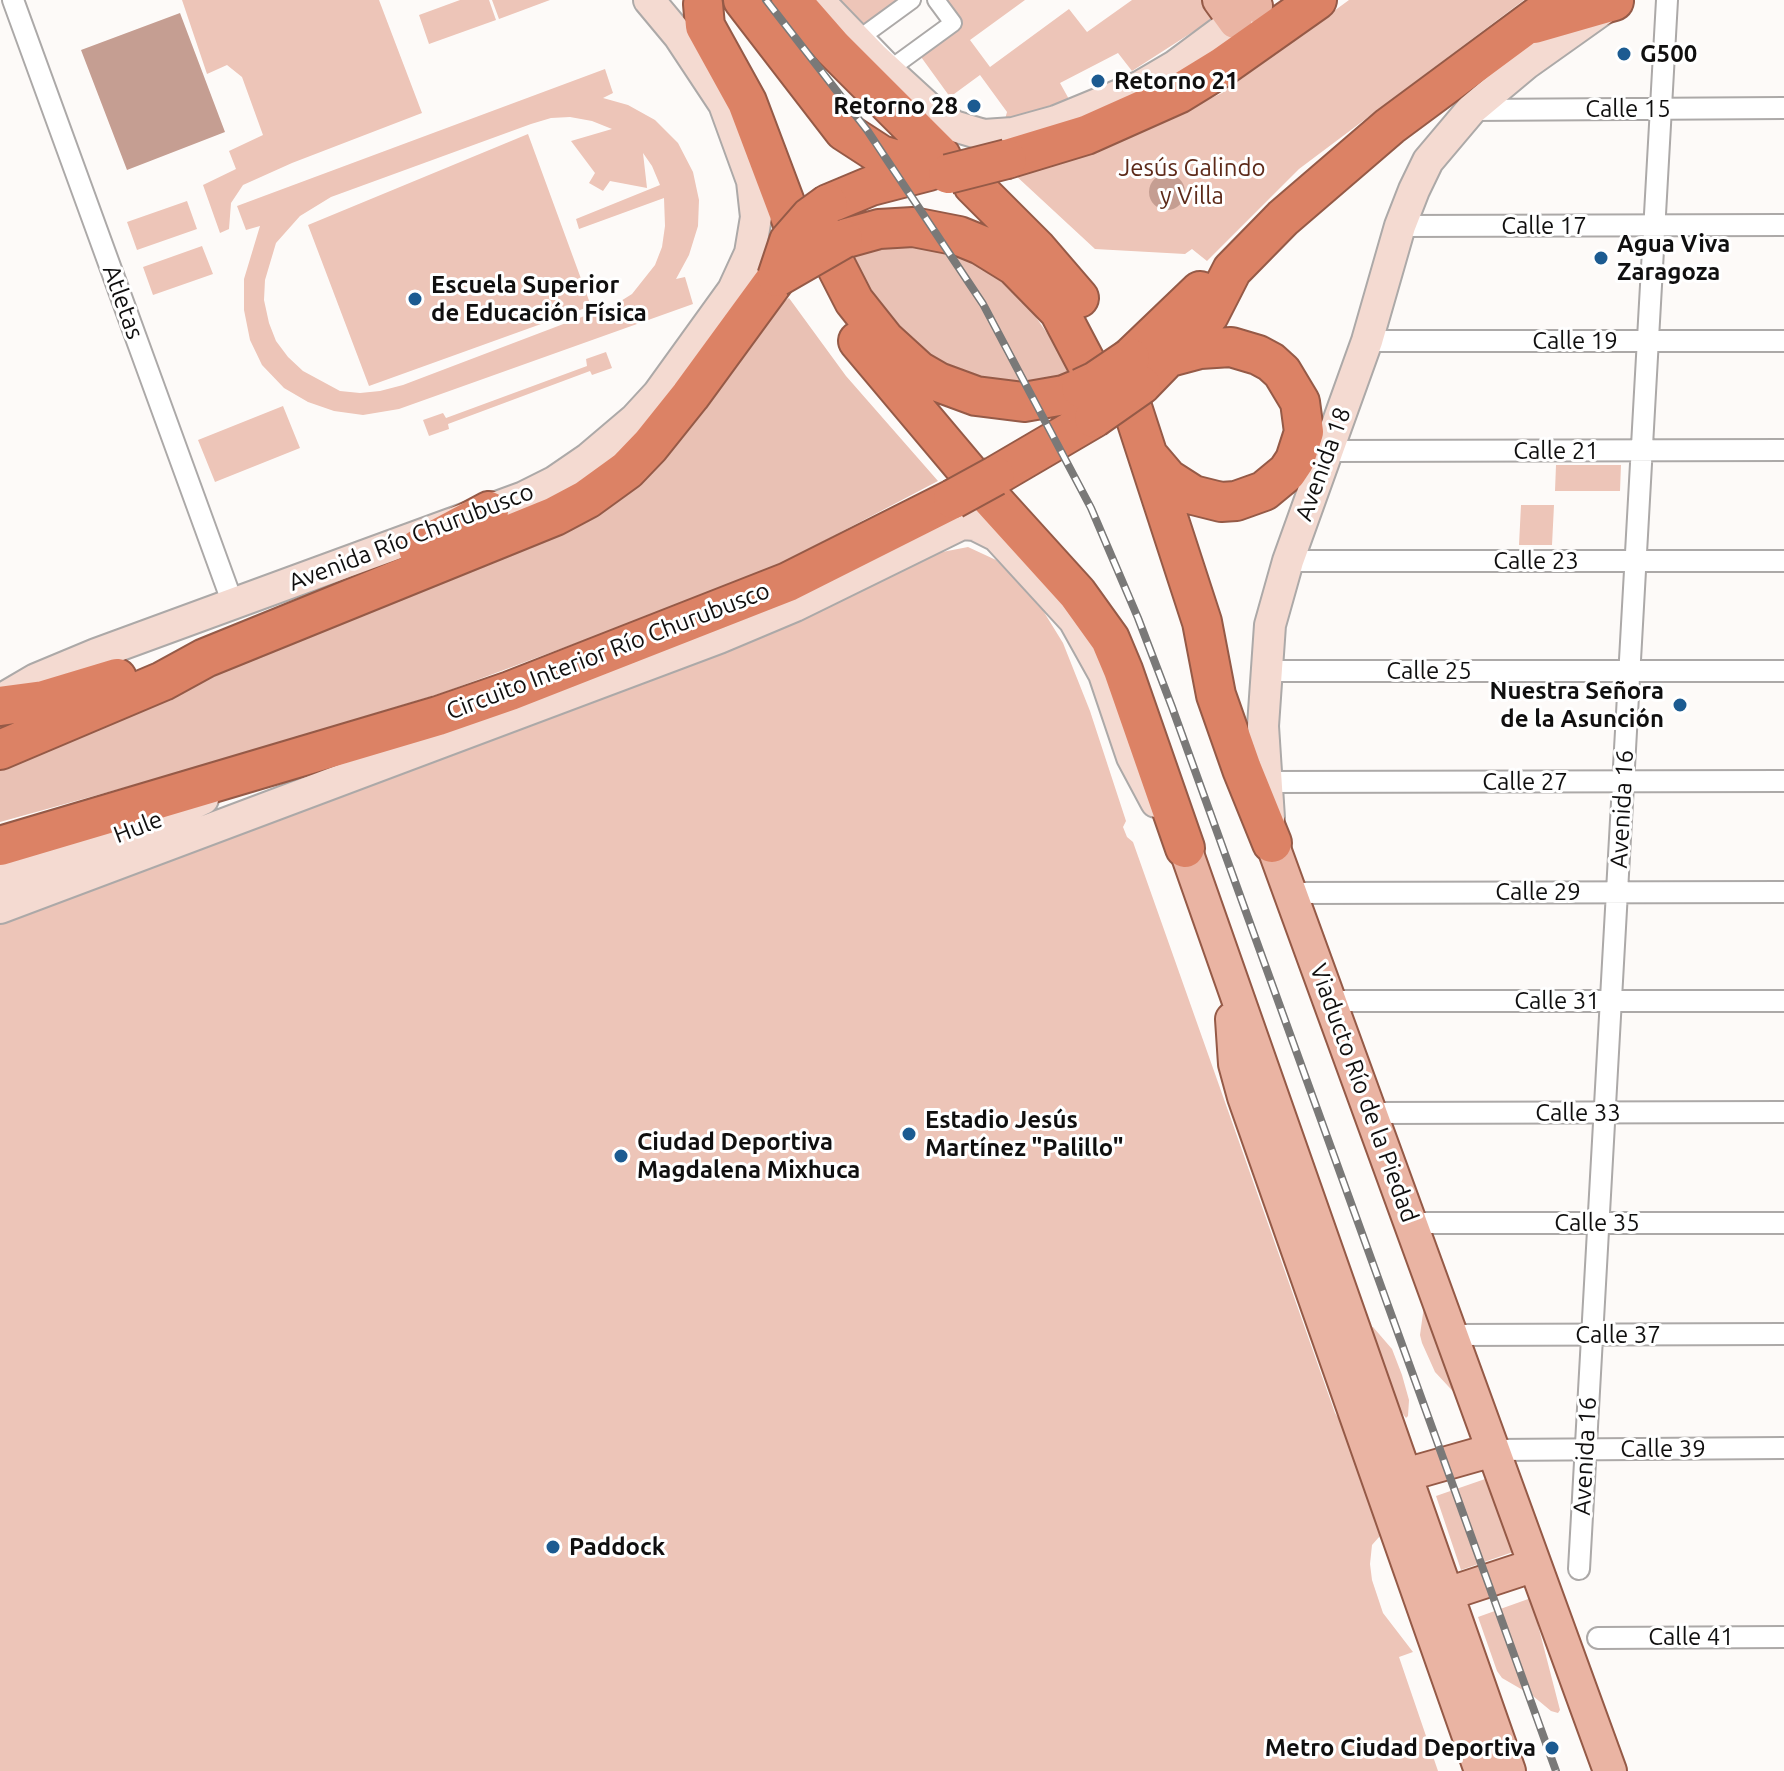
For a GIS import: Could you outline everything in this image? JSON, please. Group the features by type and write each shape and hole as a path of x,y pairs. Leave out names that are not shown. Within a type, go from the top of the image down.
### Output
{"highway":[{"path":"743,0 844,131 881,155 948,171 1007,159 1086,135 1178,94 1317,0"},
{"name":"Viaducto Río de la Piedad","path":"791,0 948,171 1063,276 1099,328 1112,388 1149,457 1202,622 1216,695 1272,843"},
{"path":"698,1 765,106 854,301 885,340 919,371 938,382 976,396 1015,402 1112,388 1192,297 1232,270 1283,218 1379,135 1560,0"},
{"path":"1523,27 1621,0"},
{"path":"0,750 163,681 205,658 555,516 607,486 627,470 657,437 777,277 822,232 935,184 948,171"},
{"path":"822,232 913,227 959,236 981,245 1015,266 1059,311 1112,388 1182,623 1216,695"},
{"path":"822,232 832,302 869,355 976,494 1077,593 1110,639 1185,848"},
{"name":"Circuito Interior Río Churubusco","path":"0,846 272,766 510,691 788,582 976,494 1112,388 1170,357 1209,315 1232,270"},
{"path":"1149,457 1168,479 1193,495 1221,502 1236,501 1264,491 1287,472 1301,446 1304,432 1300,402 1282,372 1271,362 1231,347 1200,349 1170,357"},
{"path":"306,617 344,581 433,543 489,511"},
{"path":"0,703 44,700 163,665 205,658"},
{"path":"510,691 546,693 603,683"}],"main road":[{"name":"Avenida Río Churubusco","path":"0,703 36,679 489,511 554,482 589,458 635,419 658,394 733,290 744,270 754,237 756,217 752,181 733,123 714,86 649,0"},
{"path":"818,0 873,57 933,112 972,133 1003,135 1028,130 1108,101 1175,66 1245,6"},
{"path":"1471,110 1526,64 1621,0"},
{"name":"Avenida 18","path":"1272,843 1263,726 1270,625 1288,561 1367,341 1400,226 1428,161 1471,110"},
{"path":"0,908 603,683 795,606 962,524 976,494"},
{"name":"Hule","path":"0,879 161,819 272,766"},
{"name":"Viaducto Río de la Piedad","path":"1272,843 1610,1771"},
{"path":"1185,848 1509,1771"},
{"path":"1234,992 1233,1044 1237,1073 1481,1771"},
{"path":"1405,1475 1493,1450"},
{"path":"1447,1594 1535,1565"}],"street":[{"name":"Atletas","path":"13,0 233,604"},
{"path":"912,0 864,35 894,66 953,23 936,0"},
{"name":"Avenida 16","path":"1579,1569 1667,0"},
{"name":"Calle 15","path":"1471,110 1784,108"},
{"name":"Calle 17","path":"1400,226 1784,225"},
{"name":"Calle 19","path":"1367,341 1784,341"},
{"name":"Calle 21","path":"1328,451 1784,450"},
{"name":"Calle 23","path":"1288,561 1784,561"},
{"name":"Calle 25","path":"1267,671 1784,671"},
{"name":"Calle 27","path":"1266,782 1784,781"},
{"name":"Calle 29","path":"1291,893 1784,892"},
{"name":"Calle 31","path":"1330,1001 1784,1001"},
{"name":"Calle 33","path":"1371,1113 1784,1112"},
{"name":"Calle 35","path":"1411,1223 1784,1223"},
{"name":"Calle 37","path":"1452,1335 1784,1334"},
{"name":"Calle 39","path":"1493,1450 1784,1448"},
{"name":"Calle 41","path":"1598,1638 1784,1637"}],"green space":[{"path":"182,0 379,0 422,113 243,185 231,203 229,229 220,233 203,185 236,169 229,151 263,135 242,77 227,65 207,74"},
{"path":"460,0 489,0 496,20 429,44 419,15"},
{"path":"492,0 550,0 499,19"},
{"path":"832,0 912,0 864,35"},
{"path":"936,0 1025,0 970,40 990,67 1069,9 1087,32 1132,0 1203,0 1216,17 1132,71 1118,53 1060,83 1070,101 1004,123 1007,112 980,75 950,97 916,50 952,23"},
{"name":"Jesús Galindo y Villa","path":"1349,0 1524,0 1299,169 1207,261 1192,249 1185,254 1095,249 1014,174 1099,150 1222,93"},
{"path":"605,69 613,93 603,98 628,105 655,120 678,143 693,172 699,200 698,226 689,255 676,279 685,277 693,304 399,409 363,415 334,411 308,402 284,388 262,365 250,340 244,310 244,279 260,226 246,230 237,206","holes":["570,117 612,129 571,141 595,173 589,183 603,191 610,181 647,188 643,153 660,185 576,219 579,229 664,198 662,247 655,265 632,294 616,304 380,391 340,391 303,371 276,341 264,300 265,280 276,243 300,216 331,197 531,124"]},
{"path":"528,134 591,306 369,386 308,225"},
{"path":"187,201 197,229 137,250 127,222"},
{"path":"202,246 213,274 153,295 143,267"},
{"path":"606,352 612,368 592,375 590,371 448,424 449,429 429,436 423,420 443,413 446,418 587,366 586,359"},
{"path":"283,406 300,448 215,482 198,440"},
{"path":"1556,465 1621,465 1620,491 1555,491"},
{"path":"1521,505 1554,505 1552,545 1519,545"},
{"name":"Ciudad Deportiva Magdalena Mixhuca","path":"968,547 996,560 1039,604 1063,643 1090,711 1126,821 1123,827 1133,842 1335,1413 1348,1433 1387,1528 1372,1545 1372,1580 1383,1613 1413,1652 1399,1657 1438,1771 0,1771 0,921 937,553"},
{"path":"1424,1306 1461,1400 1435,1372 1422,1343 1420,1335"},
{"path":"1373,1327 1392,1349 1402,1375 1409,1400 1406,1418 1397,1406 1369,1328"},
{"path":"1488,1478 1513,1552 1461,1570 1436,1496"},
{"path":"1531,1598 1560,1710 1558,1713 1502,1678 1478,1617"}],"shaded area":[{"path":"180,13 225,132 127,170 81,50"},
{"path":"1167,174 1180,179 1185,192 1180,205 1167,210 1154,205 1149,192 1154,179"},
{"path":"864,245 939,245 1002,277 1024,300 1071,374 1040,385 954,377 883,321 848,250"},
{"path":"789,298 846,376 938,481 782,563 724,588 442,693 195,768 0,822 0,761 370,604"}],"railway":[{"path":"766,0 867,130 983,304 1091,508 1172,707 1556,1771"}],"place":[{"name":"G500","path":"1624,54"},
{"name":"Retorno 21","path":"1098,81"},
{"name":"Retorno 28","path":"974,106"},
{"name":"Agua Viva Zaragoza","path":"1601,258"},
{"name":"Escuela Superior de Educación Física","path":"415,299"},
{"name":"Nuestra Señora de la Asunción","path":"1680,705"},
{"name":"Estadio Jesús Martínez \"Palillo\"","path":"909,1134"},
{"name":"Ciudad Deportiva Magdalena Mixhuca","path":"621,1156"},
{"name":"Paddock","path":"553,1547"},
{"name":"Metro Ciudad Deportiva","path":"1552,1748"}]}
